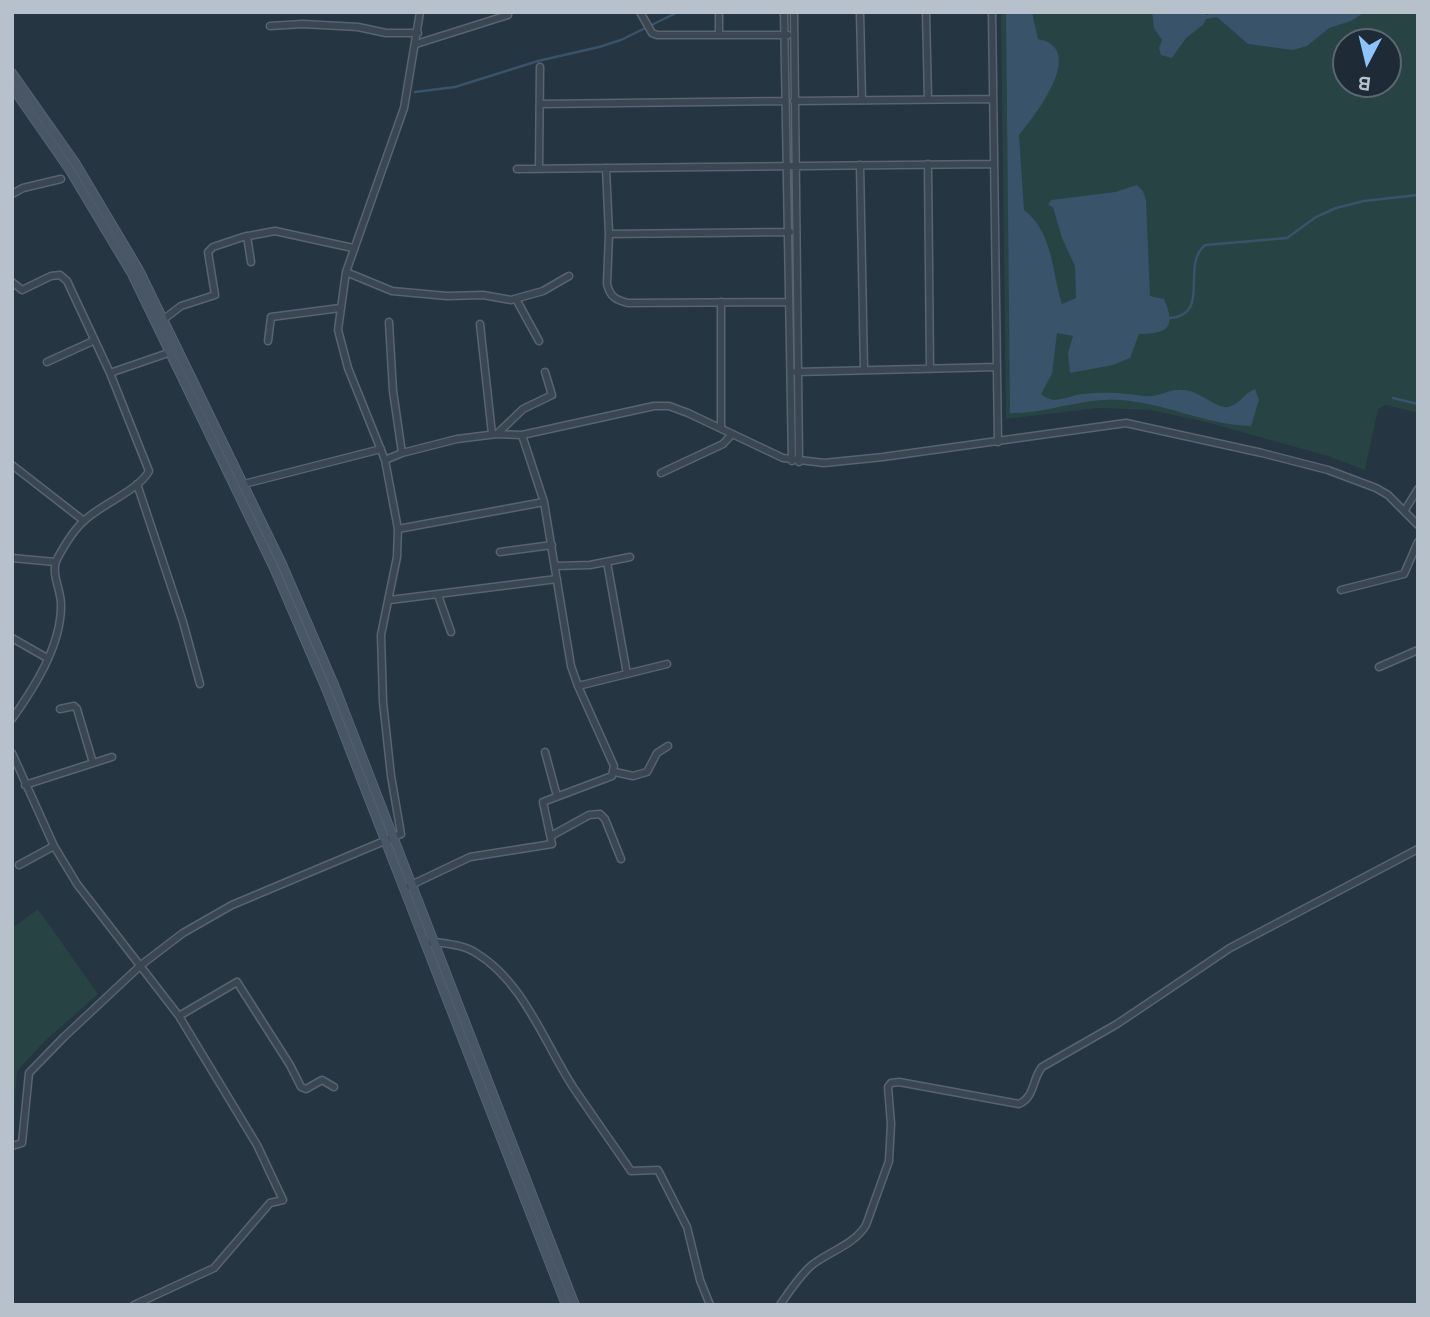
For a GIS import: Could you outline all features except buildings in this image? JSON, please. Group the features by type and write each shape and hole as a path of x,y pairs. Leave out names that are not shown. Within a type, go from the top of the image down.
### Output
{"main road":[{"path":"12,73 98,199 164,319 244,484 322,656 408,887 576,1305"},
{"path":"12,87 91,203 132,274 292,608 390,839"},
{"path":"430,943 566,1305"}],"street":[{"path":"12,1146 22,1143 29,1073 141,965 208,917 401,834 384,714 381,635 397,557 398,529 385,460 341,347 338,330 346,272 353,248 404,108 420,12"},
{"path":"640,12 649,29 657,36 794,35"},
{"path":"719,12 719,35"},
{"path":"785,12 786,166 792,232 795,461"},
{"path":"794,12 795,166 789,302 794,372"},
{"path":"860,12 862,100"},
{"path":"926,12 928,99"},
{"path":"992,12 998,442"},
{"path":"416,44 508,15"},
{"path":"270,26 303,24 358,27 386,33 418,33"},
{"path":"539,168 540,67"},
{"path":"794,101 993,99"},
{"path":"540,104 785,101"},
{"path":"928,164 930,369"},
{"path":"517,169 994,164"},
{"path":"860,165 863,370"},
{"path":"606,168 609,234 607,284 609,291 618,301 789,302"},
{"path":"12,194 23,188 61,179"},
{"path":"164,319 181,306 215,295 208,252 213,247 247,236 280,232 353,248"},
{"path":"609,234 792,232"},
{"path":"247,236 251,262"},
{"path":"346,272 375,286 400,293 483,295 516,299 542,291 569,276"},
{"path":"12,282 24,289 51,276 63,277 110,373 149,466 147,475 137,484 83,521 55,562 61,593 61,616 47,658 12,719"},
{"path":"516,299 539,341"},
{"path":"721,302 721,427"},
{"path":"268,341 271,317 340,308"},
{"path":"389,322 393,391 402,453"},
{"path":"480,324 495,434"},
{"path":"47,362 93,341"},
{"path":"110,373 171,352"},
{"path":"794,372 997,367"},
{"path":"495,434 523,409 552,395 545,372"},
{"path":"385,460 457,439 495,434 522,435 654,406 669,406 721,427 761,450 795,461 824,463 871,459 1126,423 1328,470 1376,488 1405,510 1418,525"},
{"path":"661,473 723,444 732,434"},
{"path":"522,435 544,502 569,654 578,686 615,772"},
{"path":"244,484 381,449"},
{"path":"12,466 83,521"},
{"path":"137,484 183,622 200,684"},
{"path":"1405,510 1418,489"},
{"path":"398,529 544,502"},
{"path":"1341,590 1404,574 1418,542"},
{"path":"500,552 552,545"},
{"path":"555,566 607,562 630,557"},
{"path":"12,558 55,562"},
{"path":"607,562 627,674"},
{"path":"390,600 557,579"},
{"path":"438,596 451,632"},
{"path":"12,638 47,658"},
{"path":"1379,667 1418,650"},
{"path":"578,686 667,664"},
{"path":"60,709 74,706 77,709 93,763"},
{"path":"615,772 633,776 647,772 657,753 668,746"},
{"path":"545,752 557,796"},
{"path":"12,753 54,846 78,884 178,1016 257,1145 283,1200 270,1203 214,1268 134,1305"},
{"path":"25,785 112,757"},
{"path":"408,887 480,854 552,844 543,802 612,776 615,772"},
{"path":"551,836 589,815 600,814 605,819 621,859"},
{"path":"19,865 54,846"},
{"path":"780,1305 812,1265 852,1240 866,1225 889,1161 891,1124 888,1087 891,1083 899,1082 1019,1104 1026,1101 1042,1067 1117,1024 1233,947 1418,849"},
{"path":"430,943 476,953 499,972 517,993 572,1086 631,1171 658,1170 687,1227 700,1280 710,1305"},
{"path":"178,1016 237,982 301,1087 306,1089 322,1080 334,1087"}],"green space":[{"path":"1001,12 1418,12 1418,413 1386,405 1378,409 1365,470 1328,456 1202,421 1150,410 1098,408 1006,419"},
{"path":"38,909 98,994 45,1041 17,1071 14,1110 12,928"}],"water":[{"path":"1006,12 1032,12 1038,39 1052,45 1058,55 1058,68 1053,83 1036,113 1019,135 1024,210 1034,219 1046,241 1062,304 1076,298 1075,266 1062,238 1053,207 1048,205 1051,200 1115,192 1137,185 1146,200 1150,296 1164,299 1170,317 1163,331 1139,334 1130,358 1113,365 1070,373 1068,353 1073,336 1057,333 1052,374 1041,394 1055,400 1082,394 1149,396 1186,390 1217,405 1228,407 1255,389 1259,400 1251,426 1218,422 1151,405 1118,400 1091,401 1010,413"},
{"path":"1152,12 1204,12 1206,15 1216,12 1365,12 1351,21 1329,28 1307,46 1293,50 1248,44 1217,17 1206,19 1203,25 1186,38 1172,58 1161,55 1159,48 1162,40 1154,28"}],"waterway":[{"path":"415,92 455,87 538,61 599,47 621,40 678,12"},
{"path":"1170,318 1183,315 1190,308 1195,265 1198,254 1205,245 1287,238 1316,217 1336,208 1364,201 1418,195"},
{"path":"1393,398 1418,404"}]}
